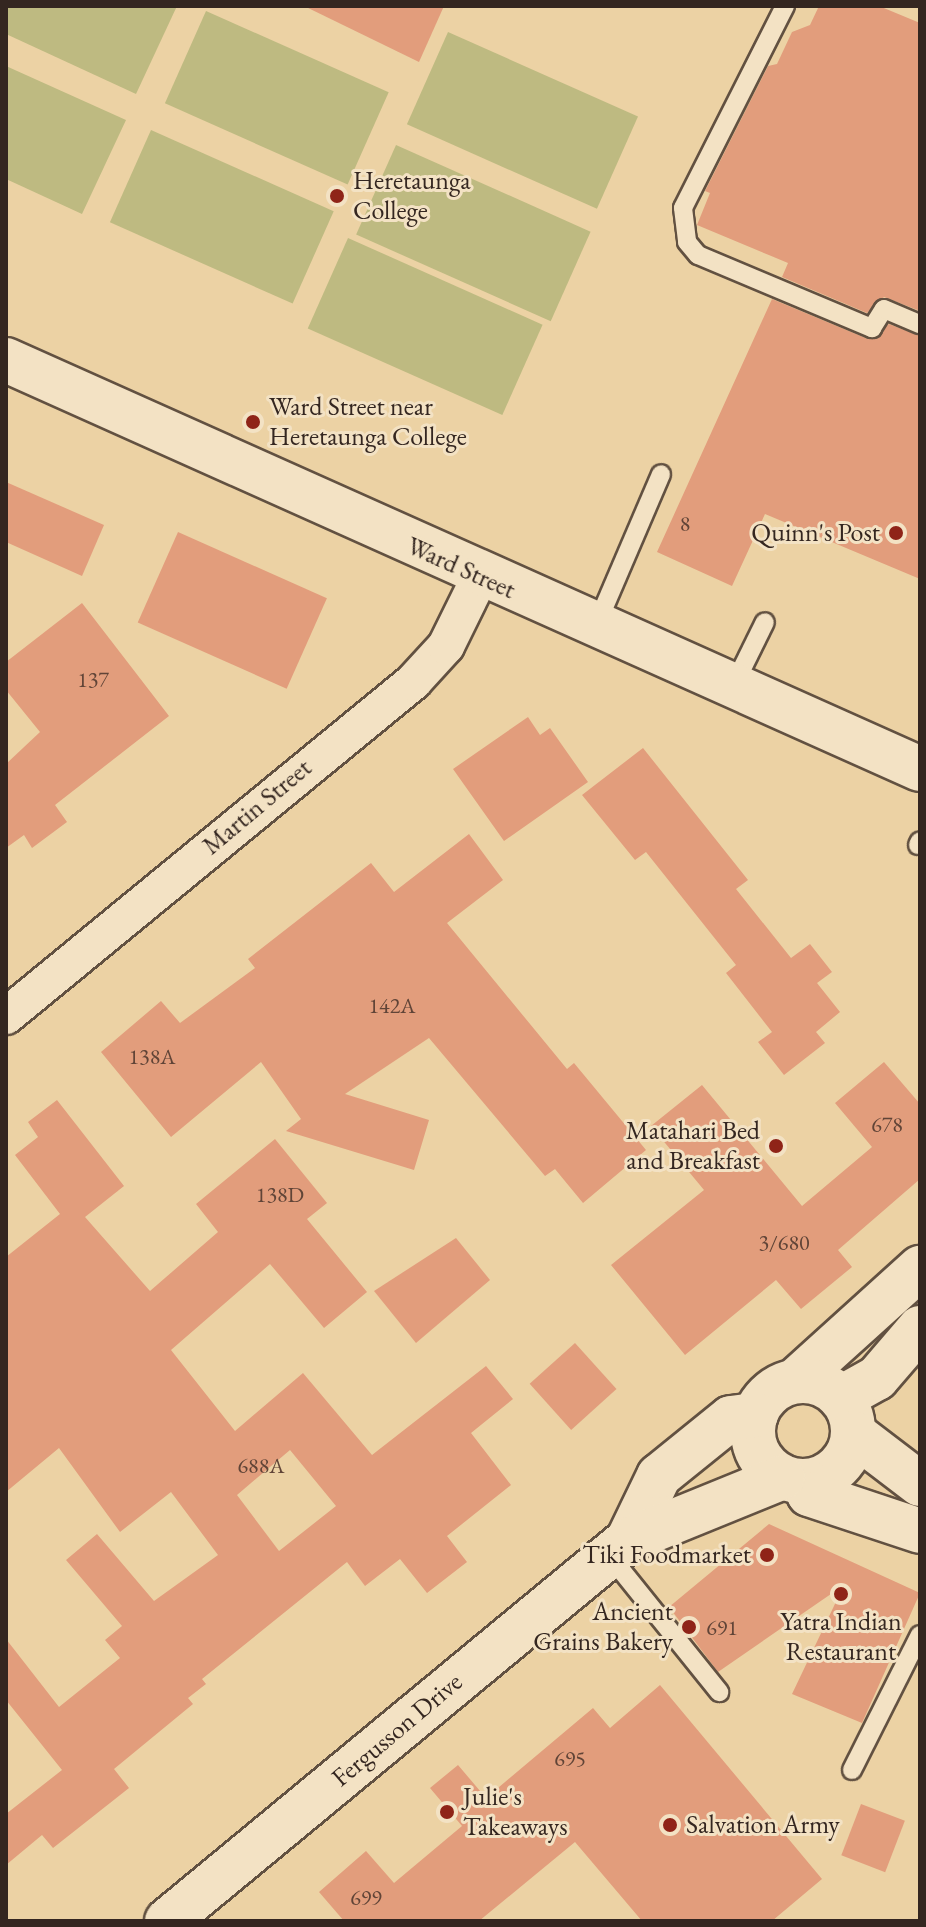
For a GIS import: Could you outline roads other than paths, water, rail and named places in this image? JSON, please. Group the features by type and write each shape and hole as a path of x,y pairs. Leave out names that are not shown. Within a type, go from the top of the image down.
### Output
{"main road":[{"name":"Ward Street","path":"6,360 480,577 920,769"},
{"path":"920,1268 795,1381 771,1392 756,1415 761,1458 795,1479 809,1494 920,1531"},
{"path":"795,1479 838,1464 847,1416 920,1328"},
{"path":"795,1381 821,1384 847,1416 920,1484"},
{"name":"Fergusson Drive","path":"618,1547 659,1476 731,1418 756,1415"},
{"name":"Fergusson Drive","path":"167,1921 618,1547 795,1479"}],"street":[{"name":"Martin Street","path":"6,1016 413,682 446,646 480,577"}],"lane":[{"path":"785,6 683,208 687,242 698,255 872,328 884,309 920,324"},
{"path":"595,628 661,474"},
{"path":"733,687 765,622"},
{"path":"618,1547 719,1692"},
{"path":"852,1770 920,1635"}],"place":[{"name":"Heretaunga College","path":"337,196"},
{"name":"Ward Street near Heretaunga College","path":"253,422"},
{"name":"Quinn's Post","path":"896,533"},
{"name":"Matahari Bed and Breakfast","path":"776,1146"},
{"name":"Tiki Foodmarket","path":"767,1555"},
{"name":"Yatra Indian Restaurant","path":"841,1594"},
{"name":"Ancient Grains Bakery","path":"689,1627"},
{"name":"Julie's Takeaways","path":"447,1812"},
{"name":"Salvation Army","path":"670,1825"}]}
